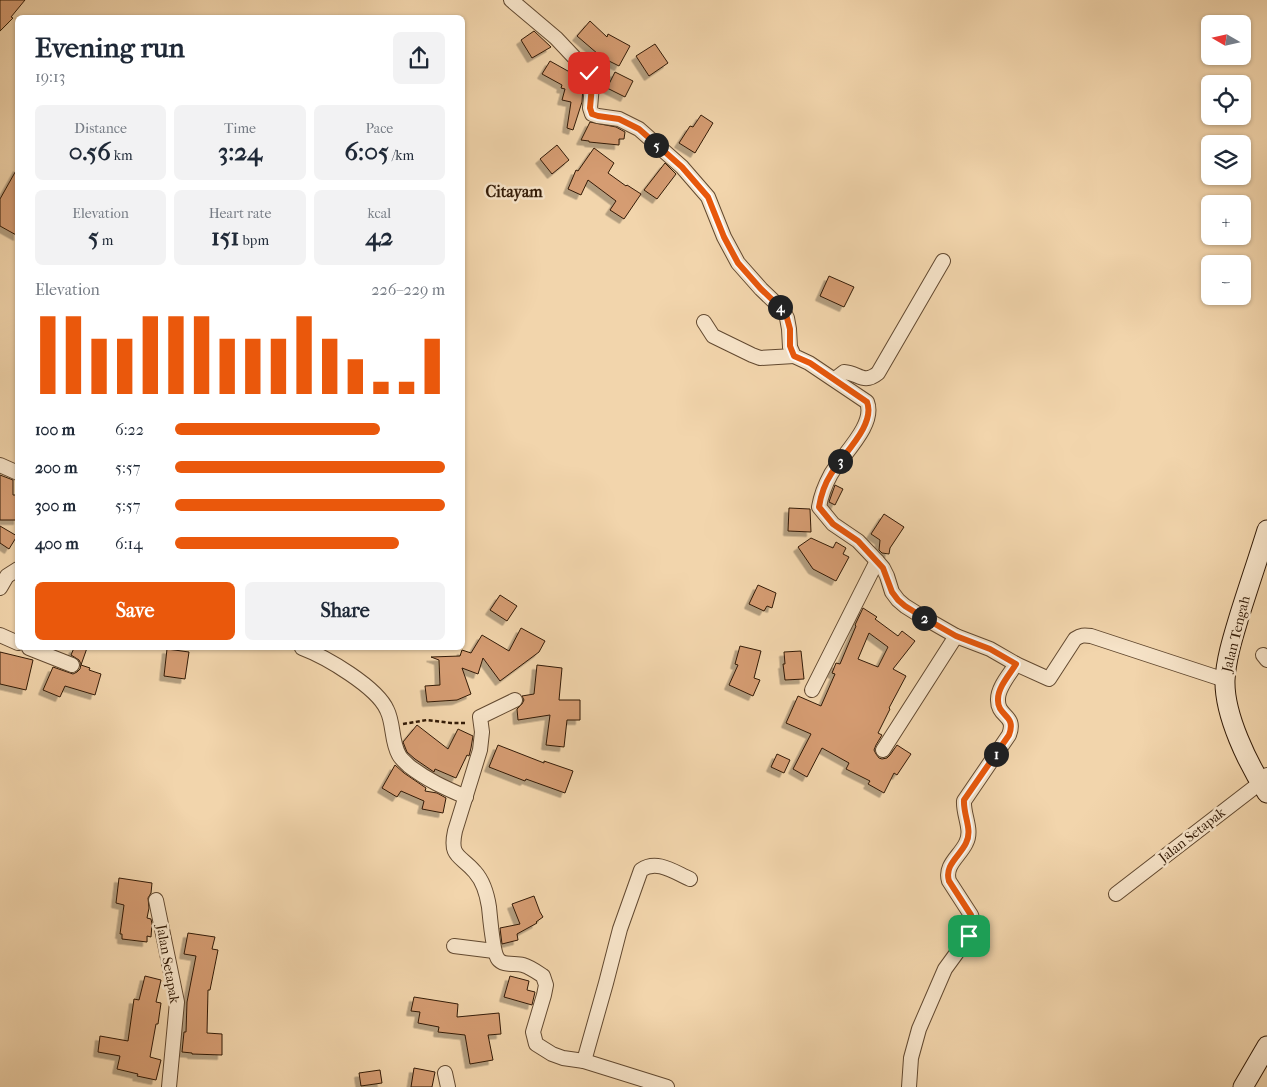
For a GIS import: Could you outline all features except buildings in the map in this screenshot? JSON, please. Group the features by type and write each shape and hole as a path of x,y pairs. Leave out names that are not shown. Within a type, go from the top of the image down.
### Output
{"main road":[{"name":"Jalan Tengah","path":"1265,784 1244,752 1232,721 1227,705 1225,680 1232,642 1267,530"},
{"path":"1244,1087 1267,1046"}],"street":[{"path":"512,0 556,38 589,73 592,85 590,108 592,114 619,119 639,129 682,167 708,197 724,237 738,263 783,310 790,329 790,346 794,356"},
{"path":"835,379 844,372 849,372 864,379 871,378 878,372 942,261"},
{"path":"704,322 713,336 752,355 760,358 794,356 810,363 867,402 870,413 864,428 832,472 821,494 819,507 833,524 858,541 883,568 892,592 898,600 921,616 956,636 990,649 1049,680 1075,639 1080,635 1091,636 1225,680"},
{"path":"0,465 15,472"},
{"path":"812,690 876,561"},
{"path":"0,588 7,576 15,570"},
{"path":"0,635 15,642"},
{"path":"882,750 956,636"},
{"path":"34,650 72,665"},
{"path":"306,650 355,677 366,685 380,700 387,710 394,744 399,755 406,763 434,783 466,797"},
{"path":"909,1087 911,1058 920,1029 944,969 969,936 974,924 971,915 949,881 948,875 951,864 966,844 969,834 964,812 964,800 1012,728 1011,722 1000,710 998,698 1016,664"},
{"path":"515,700 480,717 482,732 480,750 453,838 454,851 461,860 475,871 483,883 489,904 494,951 497,959 502,963 522,965 543,976 546,985 533,1032 536,1044 562,1058 584,1061 666,1087"},
{"name":"Jalan Setapak","path":"1116,894 1265,784"},
{"path":"584,1061 620,929 641,870 645,867 660,865 690,879"},
{"name":"Jalan Setapak","path":"156,900 177,1002 169,1087"},
{"path":"454,946 494,951"}],"path":[{"path":"392,727 427,720 466,724 480,717"}],"district":[{"name":"Citayam","path":"514,191"}],"route":[{"path":"589,73 592,85 590,108 592,114 619,119 639,129 682,167 708,197 724,237 738,263 783,310 790,329 790,346 794,356 810,363 867,402 870,413 864,428 832,472 821,494 819,507 833,524 858,541 883,568 892,592 905,606 956,636 990,649 1016,664 1000,690 998,698 1000,710 1011,722 1012,728 964,800 964,812 969,834 966,844 951,864 948,875 949,881 971,915 974,924 969,936"}]}
